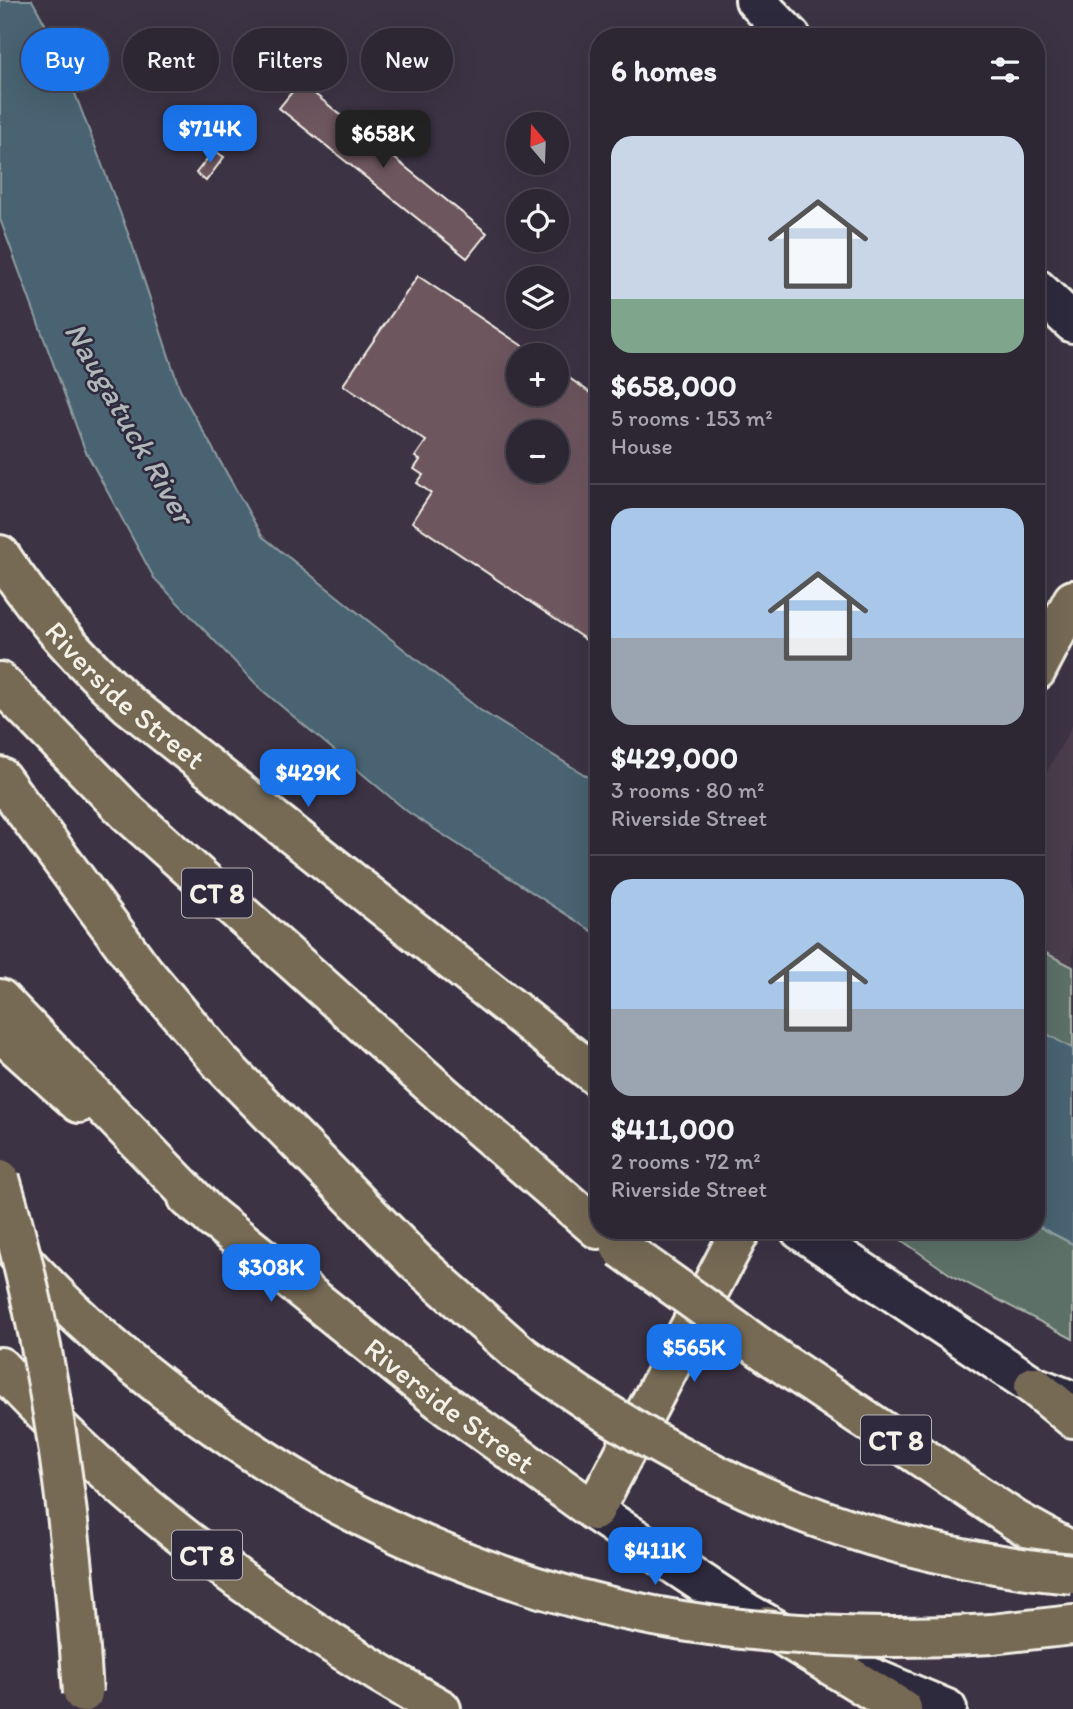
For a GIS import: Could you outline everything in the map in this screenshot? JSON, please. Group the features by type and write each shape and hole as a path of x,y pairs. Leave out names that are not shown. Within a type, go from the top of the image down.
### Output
{"main road":[{"name":"Riverside Street","path":"0,555 51,625 89,669 128,704 590,1071"},
{"path":"1045,654 1073,600"},
{"name":"CT 8","path":"0,681 126,811 433,1087 590,1222"},
{"path":"0,777 144,972 221,1063 406,1252 520,1354 595,1407 669,1452 769,1500 823,1521 906,1545 1004,1566 1073,1574"},
{"path":"0,999 213,1219"},
{"name":"Riverside Street","path":"0,1032 213,1219 441,1402 594,1511"},
{"path":"0,1179 28,1284 58,1437 78,1604 83,1701"},
{"path":"0,1235 63,1302 148,1378 237,1444 336,1503 401,1537 505,1578 590,1603 694,1625 766,1633 858,1638 980,1634 1073,1625"},
{"name":"CT 8","path":"610,1239 776,1359 1015,1520 1073,1552"},
{"path":"594,1511 736,1239"},
{"name":"CT 8","path":"0,1367 93,1461 172,1528 257,1593 346,1653 441,1709"},
{"path":"1034,1386 1073,1418"},
{"path":"747,1613 902,1709"}],"street":[{"path":"755,0 783,28"},
{"path":"1045,297 1073,323"},
{"path":"814,1239 1034,1386 1073,1402"},
{"name":"Riverside Street","path":"594,1511 747,1613 878,1681 947,1709"}],"shaded area":[{"path":"1073,724 1073,967 1045,953 1045,775"}],"green space":[{"path":"1045,953 1073,967 1073,1049 1045,1033"},
{"path":"1045,1230 1073,1244 1073,1339 951,1275 900,1239 1045,1239"}],"water":[{"name":"Naugatuck River","path":"0,0 32,0 47,28 21,28 21,91 74,91 132,244 180,390 262,536 480,710 590,778 590,930 408,812 262,690 154,578 85,450 0,219"},
{"path":"1045,1033 1073,1049 1073,1244 1045,1230"}],"building":[{"path":"293,91 311,91 487,233 467,258 279,108"},
{"path":"214,150 224,157 206,181 196,173"},
{"path":"418,276 518,343 506,343 506,406 569,406 569,378 590,392 590,643 412,522 431,493 417,483 423,475 414,469 420,460 415,457 426,441 343,385"}]}
